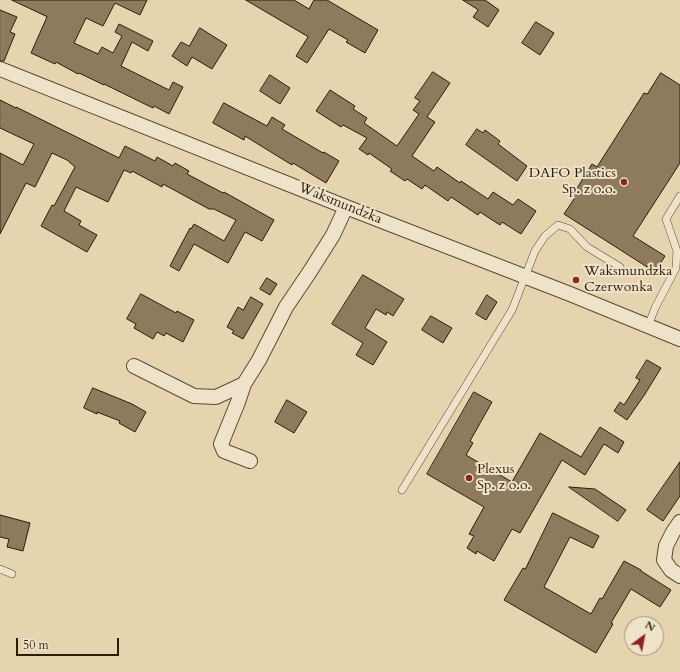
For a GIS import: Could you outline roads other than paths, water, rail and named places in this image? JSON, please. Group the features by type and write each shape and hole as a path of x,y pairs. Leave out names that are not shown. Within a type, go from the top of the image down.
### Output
{"street":[{"name":"Waksmundzka","path":"0,69 680,339"},
{"path":"250,461 224,452 221,444 244,384 259,360 286,307 310,273 333,235 346,207"},
{"path":"134,366 194,396 216,398 244,384"},
{"path":"680,522 666,546 664,560 671,570 680,576"}],"lane":[{"path":"648,326 655,308 676,268 677,250 666,219 680,196"},
{"path":"402,490 512,310 535,251 545,236 558,225 570,228 587,247 620,267"},
{"path":"0,569 12,574"}],"place":[{"name":"DAFO Plastics Sp. z o.o.","path":"624,182"},
{"name":"Waksmundzka Czerwonka","path":"576,280"},
{"name":"Plexus Sp. z o.o.","path":"469,478"}]}
